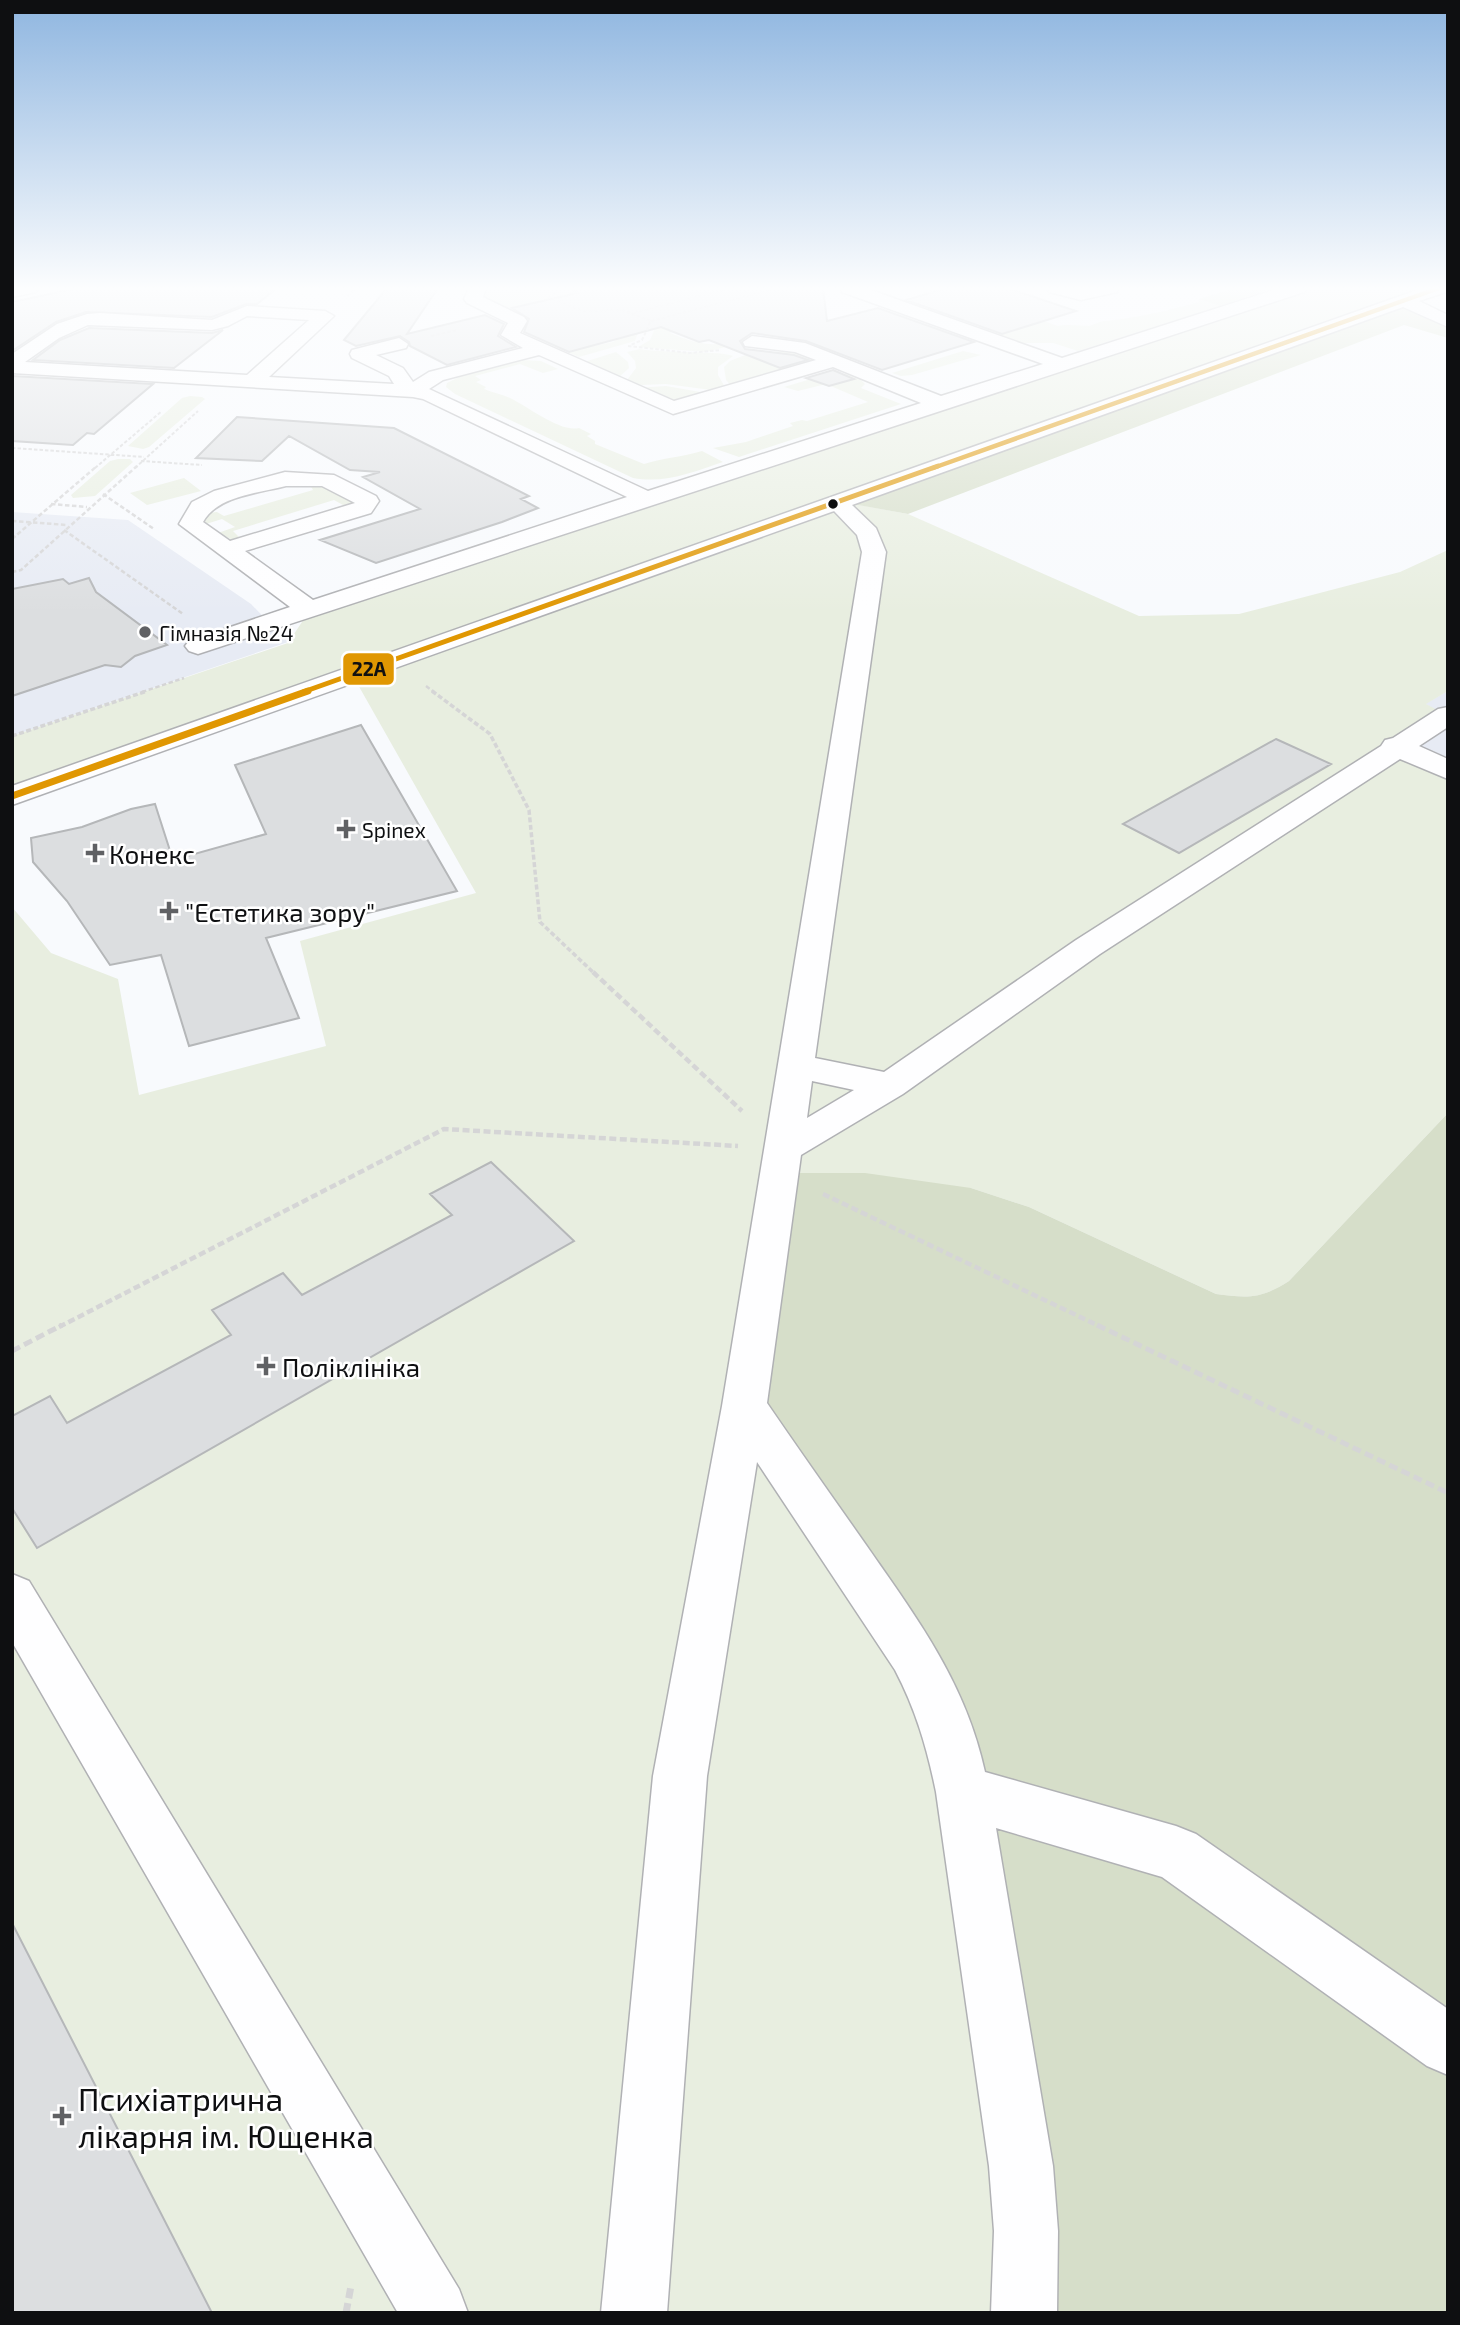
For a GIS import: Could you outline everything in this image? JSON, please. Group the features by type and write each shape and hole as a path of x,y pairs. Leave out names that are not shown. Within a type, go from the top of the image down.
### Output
{"street":[{"path":"433,396 646,498"},
{"path":"647,396 673,408 712,396"},
{"path":"925,396 940,403"},
{"path":"208,643 960,396"},
{"path":"12,796 1133,396"},
{"path":"227,549 363,508 368,501 326,480 285,479 222,496 200,507 190,524 310,610"},
{"path":"634,2313 680,1776 744,1406 874,552 868,533 836,501"},
{"path":"782,1161 1088,947 1395,746 1448,715"},
{"path":"1395,746 1448,770"},
{"path":"796,1066 890,1085"},
{"path":"744,1406 913,1654 937,1699 952,1741 963,1792 1021,2165 1026,2231 1024,2313"},
{"path":"12,1596 435,2313"},
{"path":"963,1792 1175,1854 1448,2045"}],"path":[{"path":"12,539 181,396"},
{"path":"12,572 20,570 201,408"},
{"path":"12,448 145,457"},
{"path":"51,505 88,507"},
{"path":"12,521 68,526"},
{"path":"64,530 208,643"},
{"path":"425,685 491,734 529,810 540,922 751,1119"},
{"path":"12,1351 444,1129 782,1161 1448,1493"}],"shaded area":[{"path":"196,396 205,399 149,447 143,449 128,446 182,398"},
{"path":"460,396 510,398 563,427 579,428 591,434 587,436 595,441 595,444 644,464 702,451 723,462 668,478 633,478"},
{"path":"658,396 697,396 670,401"},
{"path":"855,396 882,396 901,404 739,457 713,448 746,442 793,426 790,423 807,421 868,402"},
{"path":"964,396 1133,396 838,501 908,514 1139,616 1239,614 1400,572 1448,550 1448,691 1426,704 1447,715 1396,746 1448,770 1448,1113 1289,1281 1254,1296 1216,1294 1029,1207 971,1188 913,1654 1024,2313 12,2313 12,907 51,953 118,979 139,1095 326,1046 300,941 476,893 353,676 12,795 12,736 288,643 310,610"},
{"path":"130,459 133,462 95,496 73,498 71,495 110,461"},
{"path":"184,478 201,491 147,505 130,493"},
{"path":"326,484 357,501 355,504 343,505 334,500 233,531 240,538 233,540 218,533 235,527 222,519 206,524 203,520 206,513 217,512 224,516 313,490 310,485"},
{"name":"Гімназія №24","path":"12,512 128,520 251,604 288,642 12,736"},
{"path":"1448,691 1448,770 1395,746 1446,715 1425,704"}],"green space":[{"path":"1133,396 1216,396 908,514 836,501"},
{"path":"1448,1113 1448,2313 1024,2313 952,1741 744,1406 780,1173 865,1173 971,1188 1029,1207 1216,1294 1254,1296 1289,1281"}],"building":[{"path":"12,396 138,396 94,434 87,433 73,445 12,441"},
{"path":"237,417 394,428 529,496 521,499 538,508 376,563 320,540 420,509 363,477 380,472 350,470 289,436 262,461 196,458"},
{"path":"89,578 96,592 167,645 135,656 121,667 105,665 12,696 12,589 63,579 69,584"},
{"path":"361,725 457,891 266,938 299,1018 189,1046 161,955 110,965 67,901 33,862 31,838 82,827 131,809 155,804 173,860 266,834 235,765"},
{"path":"1276,739 1331,764 1179,853 1123,824"},
{"name":"Поліклініка","path":"491,1162 574,1241 37,1548 12,1508 12,1416 50,1396 67,1423 231,1335 212,1310 283,1273 302,1295 452,1215 430,1194"},
{"name":"Психіатрична лікарня ім. Ющенка","path":"12,1923 212,2313 12,2313"}],"transit line":[{"name":"22А","path":"12,796 1134,396"}],"place":[{"name":"Гімназія №24","path":"145,632"},
{"name":"Spinex","path":"346,829"},
{"name":"Конекс","path":"95,853"},
{"name":"\"Естетика зору\"","path":"169,911"},
{"name":"Поліклініка","path":"266,1366"},
{"name":"Психіатрична лікарня ім. Ющенка","path":"62,2116"}]}
